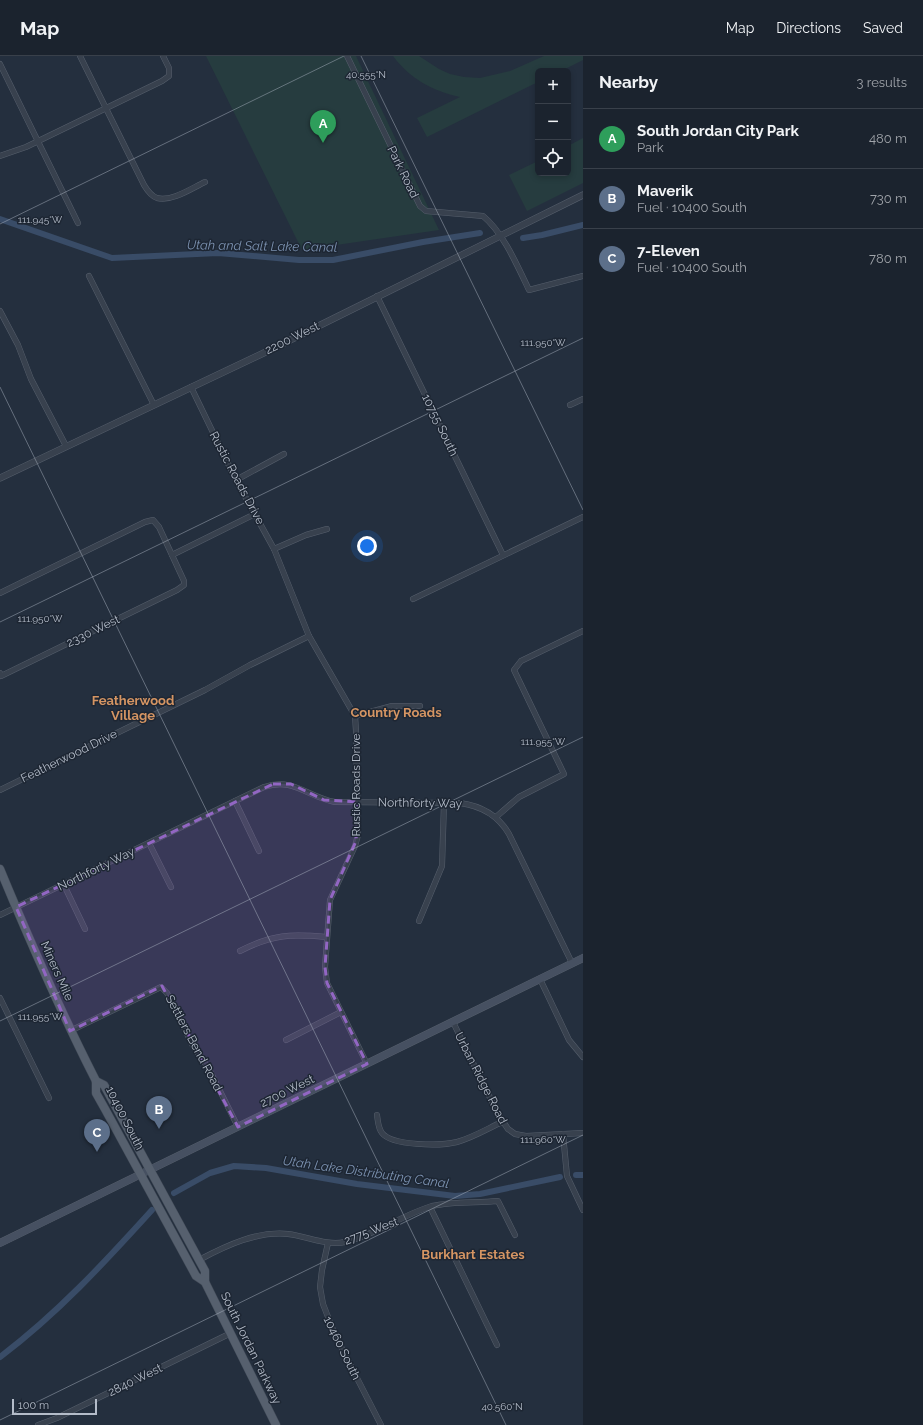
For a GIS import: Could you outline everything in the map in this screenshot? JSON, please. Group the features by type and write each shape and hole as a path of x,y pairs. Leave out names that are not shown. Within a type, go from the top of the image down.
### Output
{"main road":[{"name":"Miners Mile","path":"0,869 42,970 70,1031 96,1081"},
{"name":"2700 West","path":"0,1243 583,958"},
{"name":"10400 South","path":"96,1081 104,1086 151,1170"},
{"name":"10400 South","path":"96,1081 96,1093 141,1175"},
{"name":"South Jordan Parkway","path":"151,1170 205,1271 205,1282 276,1425"},
{"name":"South Jordan Parkway","path":"141,1175 196,1276 205,1282"}],"street":[{"path":"80,56 144,185 154,196 164,198 172,197 205,182"},
{"path":"0,156 38,141 162,81 169,76 169,68 163,56"},
{"name":"Park Road","path":"347,56 420,206 426,211 434,213 483,216 490,222 505,243 529,290 583,276"},
{"path":"0,64 78,223"},
{"name":"2200 West","path":"0,478 154,405 583,195"},
{"path":"89,276 154,405"},
{"name":"10755 South","path":"377,296 503,555"},
{"path":"0,311 18,345 31,379 66,446"},
{"name":"Rustic Roads Drive","path":"191,387 236,480 274,549 309,636 355,716 358,835 355,846 330,900 326,937 326,978 367,1064"},
{"path":"570,405 583,399"},
{"path":"236,480 284,454"},
{"path":"0,593 145,522 153,520 159,527 172,555 255,514"},
{"path":"413,599 583,516"},
{"path":"274,549 306,535 327,529"},
{"name":"2330 West","path":"1,674 177,590 184,585 183,578 172,555"},
{"path":"496,817 519,796 564,774 514,670 521,661 583,631"},
{"name":"Featherwood Drive","path":"0,790 205,690 250,665 309,636"},
{"path":"355,716 392,706 420,706"},
{"name":"Northforty Way","path":"0,915 264,787 282,783 300,788 324,800 444,803 480,807 496,817 509,834 572,963"},
{"path":"235,801 259,851"},
{"path":"419,921 442,866 444,803"},
{"path":"149,843 171,887"},
{"path":"64,885 85,929"},
{"path":"240,951 262,940 281,936 326,937"},
{"path":"540,979 569,1040 583,1057"},
{"name":"Settlers Bend Road","path":"70,1031 161,987 167,993 193,1046 209,1069 238,1127"},
{"path":"0,998 49,1098"},
{"path":"286,1040 341,1012"},
{"name":"Urban Ridge Road","path":"453,1022 502,1122 511,1132 522,1136 583,1133"},
{"path":"377,1115 380,1130 389,1138 434,1145 449,1144 464,1140 502,1122"},
{"path":"563,1134 567,1176 583,1210"},
{"name":"2775 West","path":"199,1260 227,1247 262,1234 288,1234 328,1243 337,1243 352,1240 430,1207 498,1201 515,1235"},
{"path":"430,1207 497,1345"},
{"name":"10460 South","path":"328,1243 320,1287 322,1304 334,1336 381,1425"},
{"name":"2840 West","path":"38,1425 57,1418 231,1333"}],"highlighted area":[{"path":"273,784 291,784 324,800 358,802 356,841 330,900 325,967 327,983 367,1064 238,1127 162,986 70,1031 16,907"}],"green space":[{"path":"206,56 356,56 439,230 302,250"},
{"path":"393,56 419,56 450,74 480,78 510,71 544,56 583,56 583,60 567,68 535,68 535,83 427,137 417,118 460,97 423,83 400,64"},
{"path":"583,138 583,183 527,211 509,175 535,162 535,176 571,176 571,144"}],"waterway":[{"name":"Utah and Salt Lake Canal","path":"0,219 112,258 218,253 299,260 333,260 423,242 480,233"},
{"name":"Utah and Salt Lake Canal","path":"523,238 583,225"},
{"name":"Utah Lake Distributing Canal","path":"174,1193 210,1173 234,1166 266,1168 357,1184 455,1196 480,1194 560,1177"},
{"name":"Utah Lake Distributing Canal","path":"576,1175 583,1175"},
{"name":"Utah Lake Distributing Canal","path":"0,1357 21,1341 60,1306 152,1210"}],"place":[{"name":"South Jordan City Park","path":"323,143"},
{"name":"Maverik","path":"159,1129"},
{"name":"7-Eleven","path":"97,1152"}],"district":[{"name":"Featherwood Village","path":"133,708"},
{"name":"Country Roads","path":"396,712"},
{"name":"Burkhart Estates","path":"473,1254"}]}
